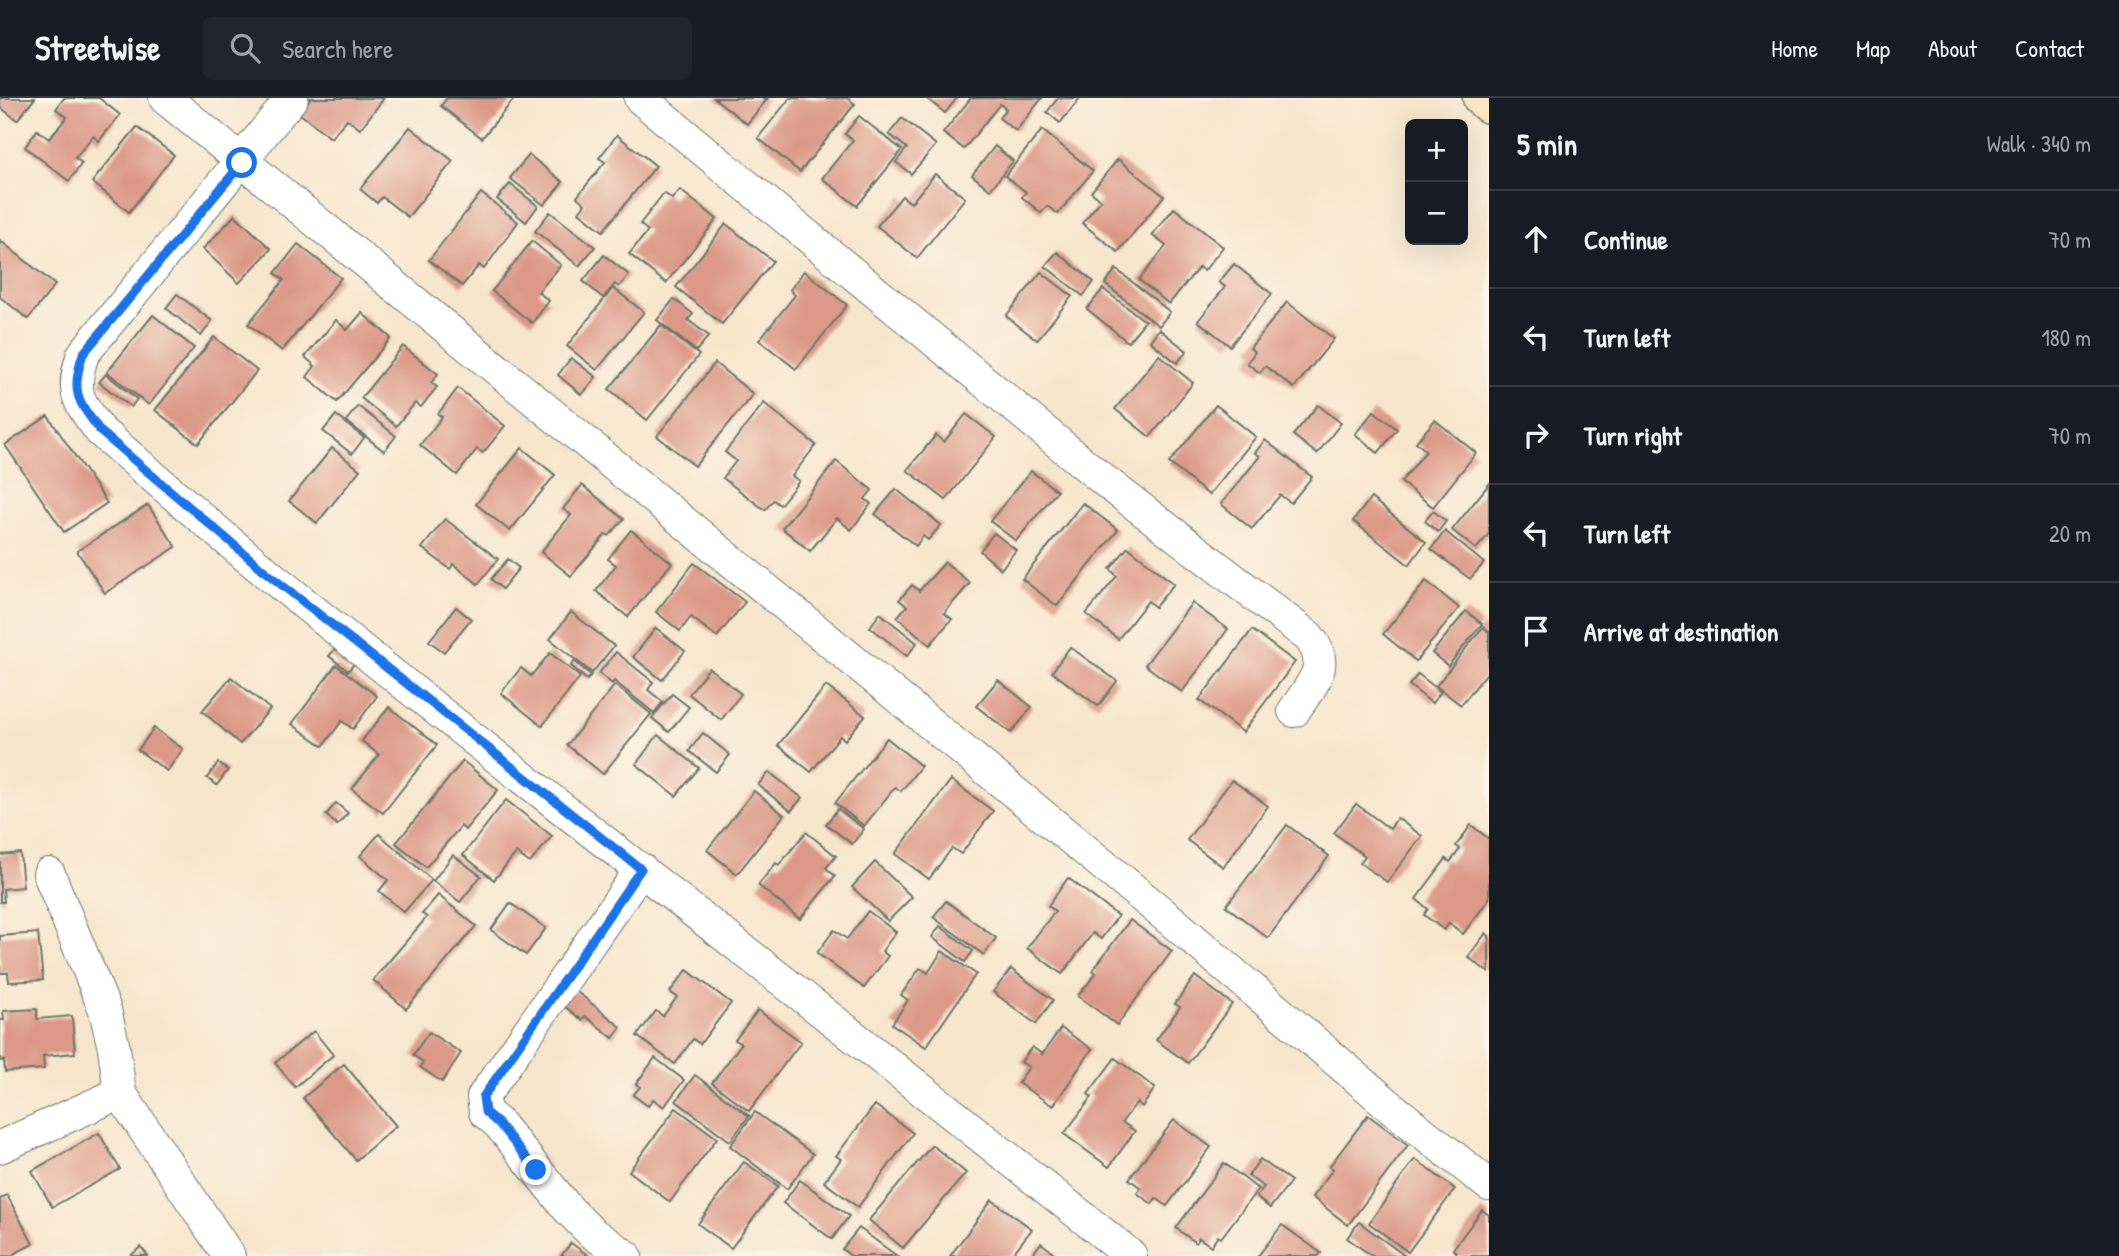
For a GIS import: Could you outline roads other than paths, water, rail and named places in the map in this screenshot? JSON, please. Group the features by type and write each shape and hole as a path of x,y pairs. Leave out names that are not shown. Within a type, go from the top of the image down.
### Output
{"main road":[{"path":"1482,98 1489,104"}],"street":[{"path":"165,98 1489,1185"},
{"path":"292,98 242,163 83,354 75,379 81,406 101,432 273,578 956,1115 1131,1256"},
{"path":"640,98 1106,482 1309,638 1318,649 1321,669 1294,711"},
{"path":"626,1256 592,1233 569,1210 499,1124 485,1112 483,1097 641,869"},
{"path":"49,874 105,1010 120,1093 229,1256"},
{"path":"0,1147 120,1093"}]}
